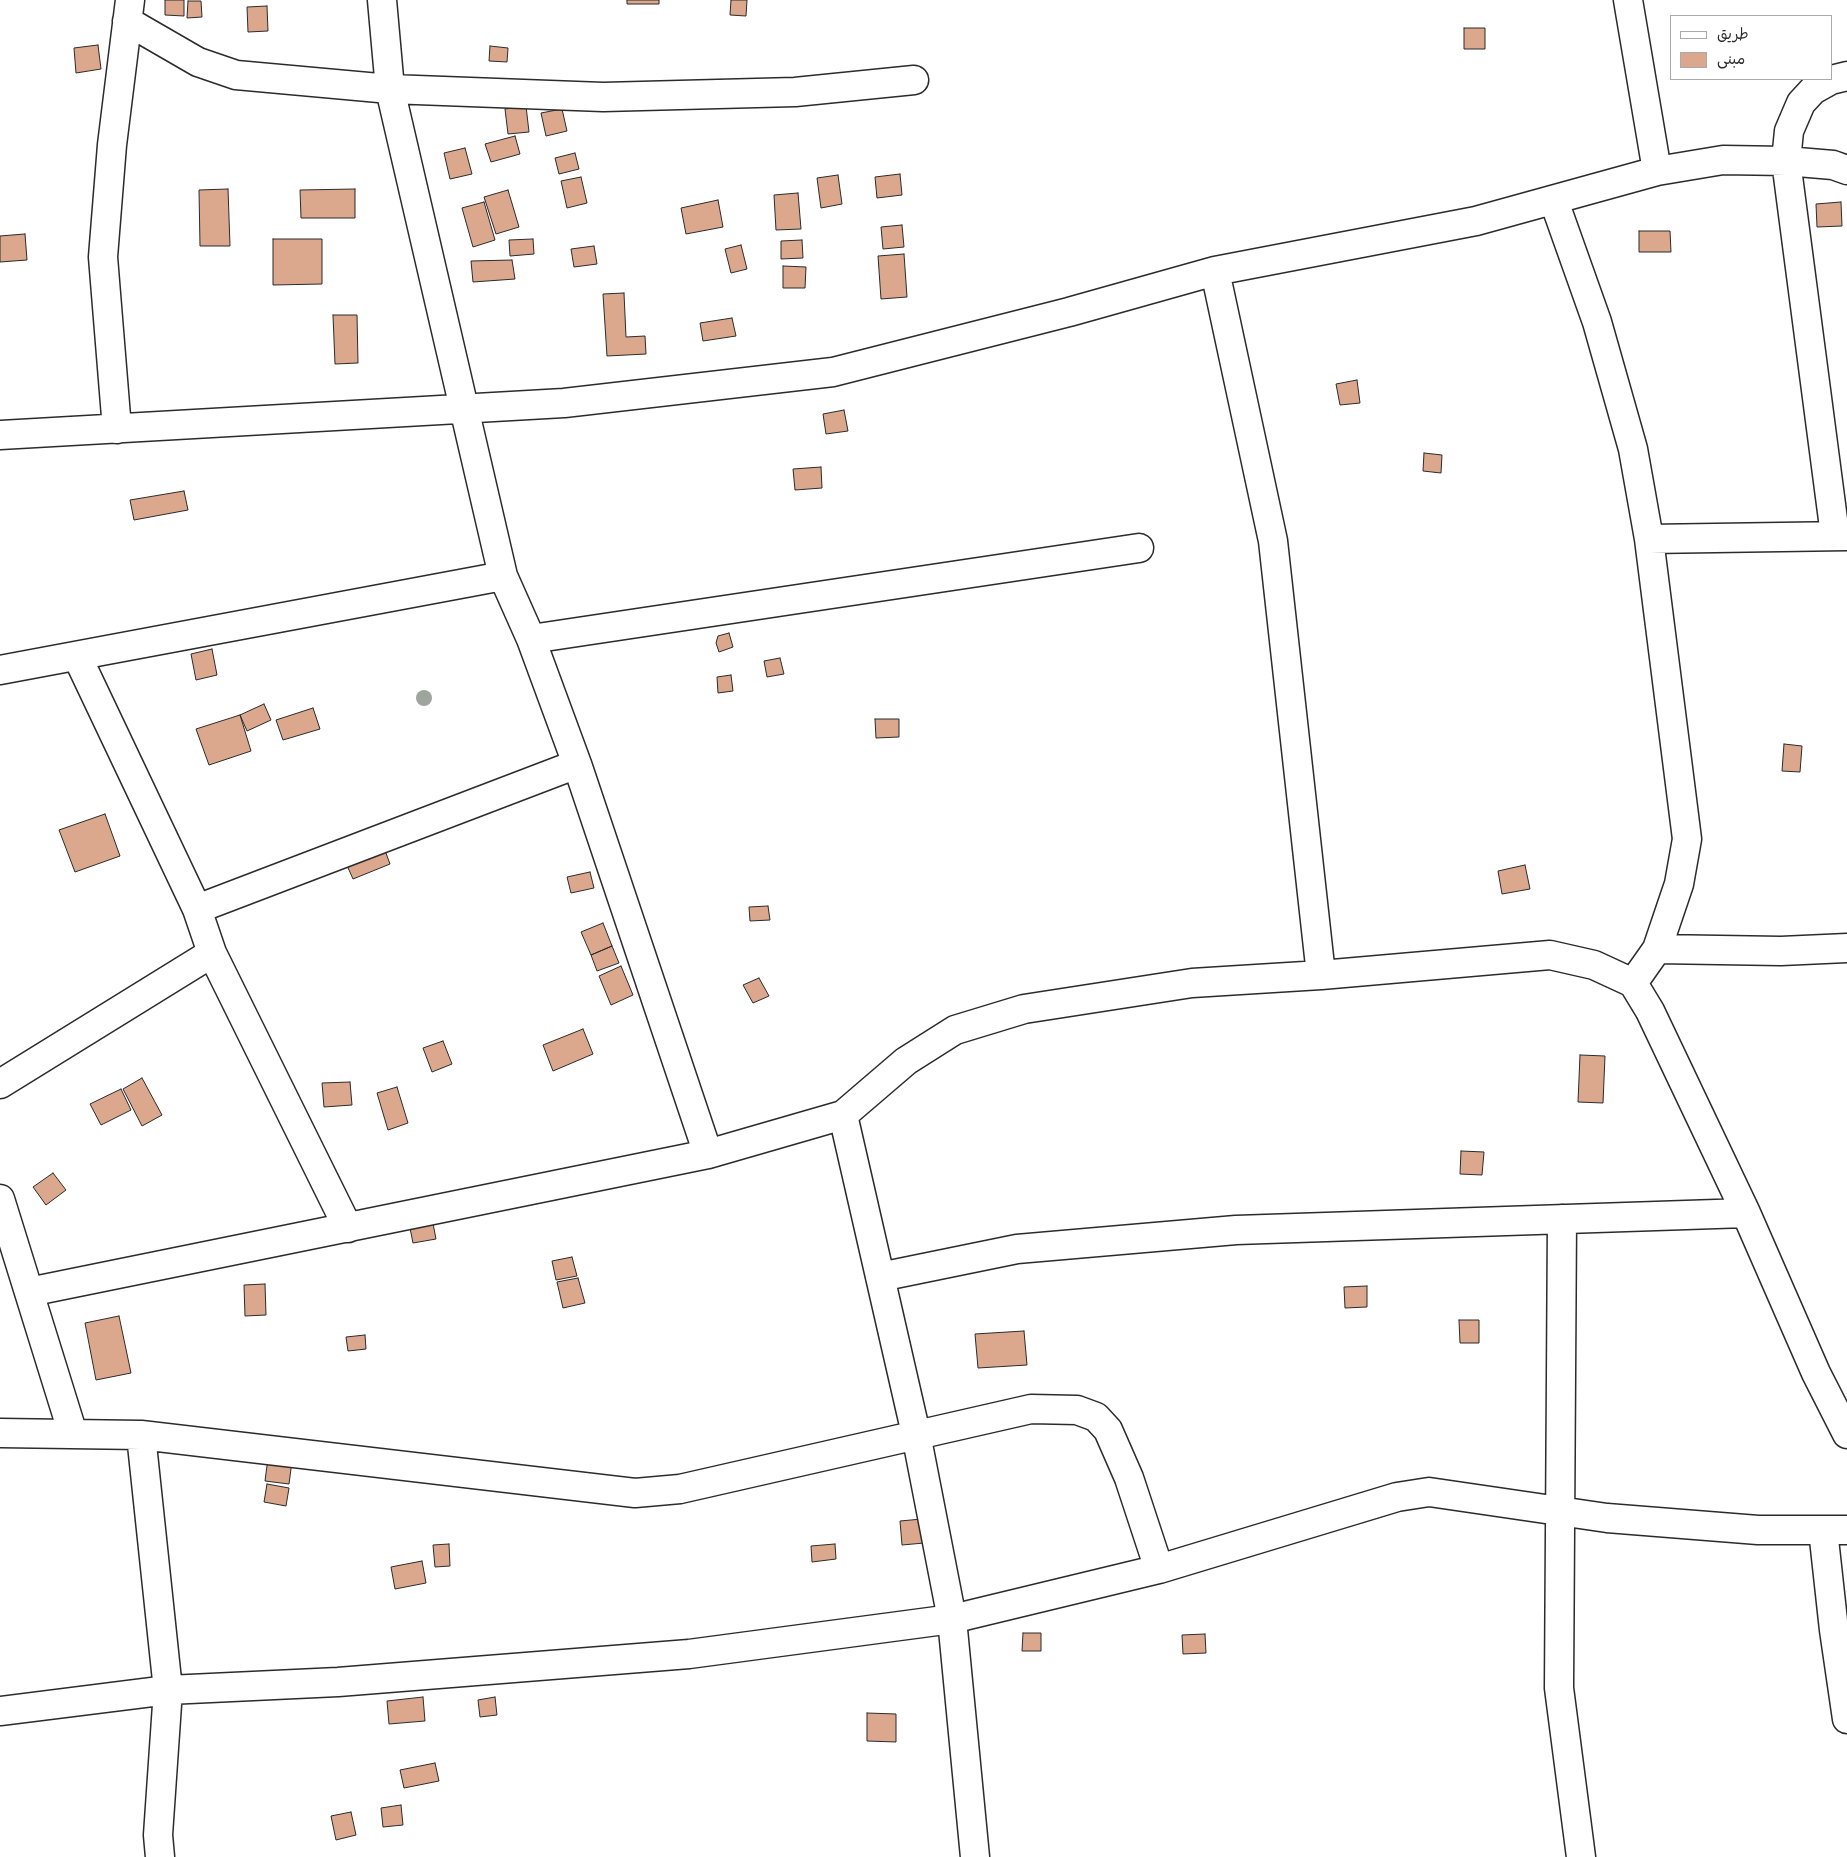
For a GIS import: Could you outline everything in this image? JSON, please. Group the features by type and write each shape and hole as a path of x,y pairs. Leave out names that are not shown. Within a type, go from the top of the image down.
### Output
{"street":[{"path":"382,0 390,89 503,576 532,640 577,764 708,1154"},
{"path":"1628,0 1657,171"},
{"path":"117,429 103,257 112,145 129,10 198,62 236,75 390,89 603,97 795,92 914,80"},
{"path":"1832,80 1847,76"},
{"path":"1649,539 1841,536 1786,161 1789,131 1801,103 1813,90 1831,80"},
{"path":"0,435 564,403 832,372 1069,312 1216,271 1476,222 1657,171 1723,160 1786,161 1833,165 1847,170"},
{"path":"1554,201 1597,322 1628,431 1649,539 1686,839 1679,884 1656,949 1633,984"},
{"path":"1216,271 1273,541 1321,976"},
{"path":"532,640 1140,548"},
{"path":"0,670 503,576"},
{"path":"77,656 197,909 212,953 348,1228"},
{"path":"197,909 577,764"},
{"path":"1656,949 1781,951 1847,948"},
{"path":"0,1084 212,953"},
{"path":"29,1292 708,1154 843,1115 906,1061 955,1030 1024,1008 1192,983 1321,976 1550,955 1594,965 1633,984 1650,1010 1746,1213 1816,1373 1847,1434"},
{"path":"843,1115 916,1434 952,1618 975,1857"},
{"path":"0,1199 73,1434"},
{"path":"880,1277 1017,1249 1236,1230 1746,1213"},
{"path":"1562,1219 1559,1688 1581,1857"},
{"path":"0,1433 141,1435 635,1493 680,1489 1032,1409 1077,1410 1096,1417 1108,1430 1129,1478 1159,1568"},
{"path":"141,1435 168,1690 158,1835 160,1857"},
{"path":"0,1712 168,1690 338,1682 689,1654 952,1618 1159,1568 1397,1497 1429,1492 1607,1518 1758,1530 1835,1530 1834,1630 1847,1719"}],"building":[{"path":"165,0 184,0 184,16 165,15"},
{"path":"627,0 659,0 659,4 627,4"},
{"path":"731,0 747,0 746,16 730,15"},
{"path":"188,1 201,1 202,17 187,18"},
{"path":"267,6 268,31 248,32 247,7"},
{"path":"1464,28 1485,28 1485,49 1464,49"},
{"path":"98,45 101,69 76,73 74,48"},
{"path":"490,46 508,48 507,62 489,61"},
{"path":"526,106 529,132 508,134 505,109"},
{"path":"562,109 567,131 546,136 541,113"},
{"path":"515,136 520,154 491,162 485,144"},
{"path":"465,148 472,174 450,179 444,153"},
{"path":"575,153 579,169 559,174 555,158"},
{"path":"900,174 902,195 877,198 875,177"},
{"path":"838,175 842,204 821,208 817,178"},
{"path":"581,177 587,203 567,208 561,181"},
{"path":"228,189 230,246 200,246 199,190"},
{"path":"355,189 355,218 301,218 300,190"},
{"path":"508,190 519,227 496,234 484,197"},
{"path":"798,193 801,229 776,230 774,195"},
{"path":"718,200 723,227 686,234 681,208"},
{"path":"484,202 495,240 473,247 462,208"},
{"path":"1841,202 1842,226 1817,227 1816,204"},
{"path":"902,225 904,247 883,249 881,227"},
{"path":"1639,231 1670,231 1671,252 1639,252"},
{"path":"25,234 27,260 0,262 0,236"},
{"path":"273,239 322,239 322,284 273,285"},
{"path":"533,239 534,254 510,256 509,240"},
{"path":"802,240 803,258 781,259 781,241"},
{"path":"741,245 747,269 731,273 725,249"},
{"path":"594,246 597,264 574,267 571,249"},
{"path":"904,254 907,297 881,299 878,256"},
{"path":"512,260 515,279 473,282 471,261"},
{"path":"783,266 806,267 805,288 783,288"},
{"path":"624,293 626,337 645,336 646,354 607,356 603,294"},
{"path":"333,315 357,315 358,363 335,364"},
{"path":"732,318 736,336 703,341 700,323"},
{"path":"1357,380 1360,403 1340,405 1336,384"},
{"path":"844,410 848,431 826,434 823,414"},
{"path":"1424,453 1442,455 1441,473 1423,471"},
{"path":"821,467 822,488 795,490 793,469"},
{"path":"184,491 188,510 134,520 130,500"},
{"path":"729,633 733,647 719,652 716,643 718,636"},
{"path":"212,649 217,675 196,680 191,654"},
{"path":"780,658 784,674 767,677 764,661"},
{"path":"731,675 733,691 718,693 717,677"},
{"path":"264,704 271,720 247,731 240,715"},
{"path":"313,708 320,729 283,740 276,720"},
{"path":"240,715 251,751 209,765 196,729"},
{"path":"875,719 899,719 899,737 876,738"},
{"path":"1784,744 1802,746 1800,772 1782,771"},
{"path":"105,814 120,856 75,872 59,830"},
{"path":"383,845 390,864 353,879 345,861"},
{"path":"1525,865 1530,889 1502,894 1498,871"},
{"path":"590,872 594,888 571,893 567,877"},
{"path":"768,906 770,920 750,921 749,907"},
{"path":"603,923 612,946 591,955 581,932"},
{"path":"612,946 619,963 597,971 591,955"},
{"path":"621,966 633,995 611,1005 599,976"},
{"path":"759,978 769,996 753,1003 743,985"},
{"path":"583,1029 593,1054 553,1071 543,1045"},
{"path":"443,1041 452,1064 432,1072 423,1048"},
{"path":"1580,1055 1605,1056 1603,1103 1578,1102"},
{"path":"142,1078 162,1115 142,1126 123,1089"},
{"path":"350,1082 352,1105 324,1107 322,1083"},
{"path":"397,1087 408,1123 388,1130 377,1093"},
{"path":"121,1089 131,1110 101,1125 90,1104"},
{"path":"1461,1151 1484,1152 1482,1175 1460,1174"},
{"path":"53,1173 66,1190 46,1205 33,1187"},
{"path":"430,1208 436,1239 413,1243 407,1213"},
{"path":"572,1257 577,1276 556,1280 552,1261"},
{"path":"578,1278 585,1303 563,1308 557,1282"},
{"path":"265,1284 266,1315 245,1316 244,1285"},
{"path":"1367,1286 1367,1307 1345,1308 1344,1287"},
{"path":"119,1316 131,1373 96,1380 85,1323"},
{"path":"1459,1320 1479,1320 1479,1343 1460,1343"},
{"path":"1024,1331 1027,1365 978,1368 975,1334"},
{"path":"365,1335 366,1349 348,1351 346,1337"},
{"path":"268,1458 292,1461 289,1484 265,1481"},
{"path":"267,1484 289,1488 286,1506 264,1502"},
{"path":"922,1519 924,1543 902,1545 900,1521"},
{"path":"449,1544 450,1566 435,1567 433,1545"},
{"path":"835,1544 836,1559 812,1562 811,1546"},
{"path":"422,1561 426,1583 395,1589 391,1567"},
{"path":"1023,1633 1041,1633 1041,1651 1022,1651"},
{"path":"1205,1634 1206,1653 1183,1654 1182,1635"},
{"path":"423,1697 425,1721 389,1724 387,1701"},
{"path":"495,1697 497,1715 480,1717 478,1700"},
{"path":"867,1713 896,1714 896,1742 867,1741"},
{"path":"435,1763 439,1781 404,1788 400,1770"},
{"path":"401,1805 403,1825 383,1827 381,1808"},
{"path":"351,1812 356,1835 336,1840 331,1816"}]}
